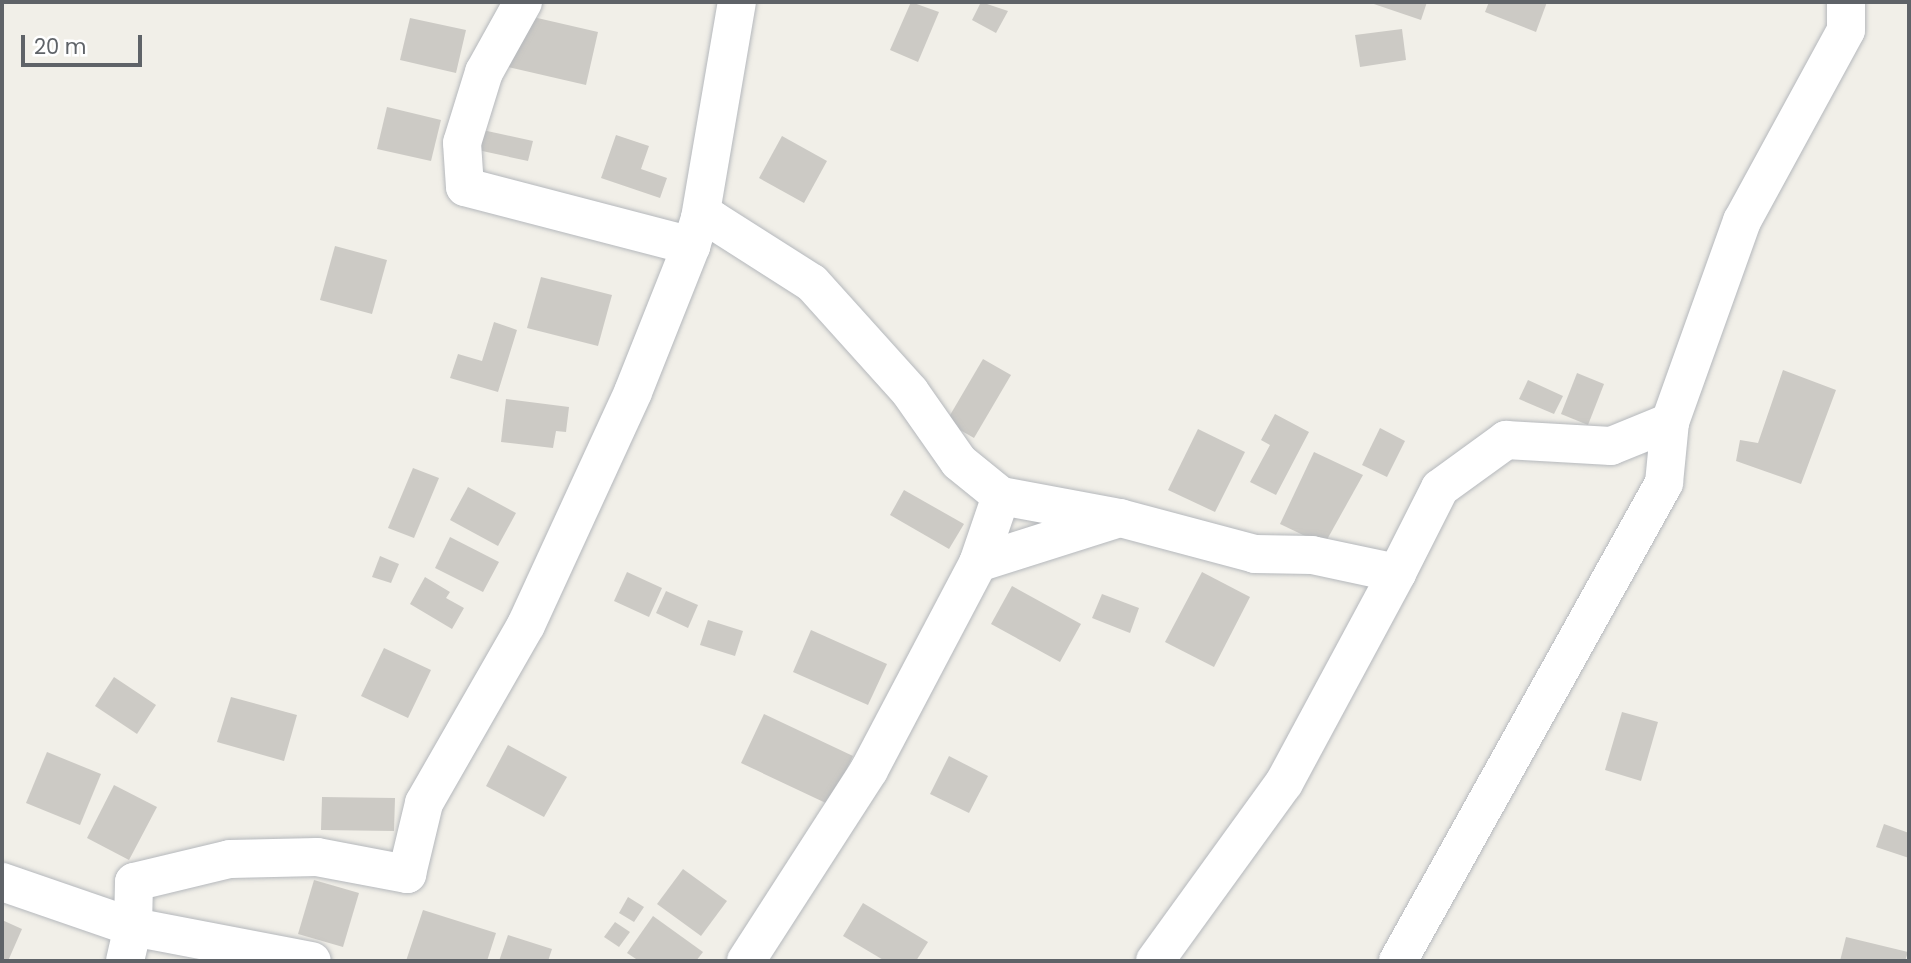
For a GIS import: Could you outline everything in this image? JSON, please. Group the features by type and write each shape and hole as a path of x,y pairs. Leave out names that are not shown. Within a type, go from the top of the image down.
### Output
{"street":[{"path":"523,2 484,72 461,143 464,187 696,232 713,220 812,283 910,392 959,462 1001,496 1120,518 1255,554 1312,555 1397,573"},
{"path":"129,944 134,881 230,859 317,858 407,874 424,803 526,625 633,392 696,232 737,2"},
{"path":"1398,961 1664,483 1670,422 1742,221 1846,30 1846,2"},
{"path":"1155,961 1284,783 1440,488 1506,440 1611,446 1670,422"},
{"path":"746,961 869,770 978,563 1001,496"},
{"path":"978,563 1120,518"},
{"path":"2,882 129,944 312,961"}],"building":[{"path":"911,2 939,12 918,62 890,50"},
{"path":"981,2 1008,11 996,33 972,20"},
{"path":"1368,2 1427,2 1421,20"},
{"path":"1489,2 1547,2 1536,32 1485,12"},
{"path":"520,14 598,32 586,85 508,67"},
{"path":"410,18 466,30 456,73 400,60"},
{"path":"1402,29 1406,60 1360,67 1355,35"},
{"path":"387,107 441,120 431,161 377,149"},
{"path":"478,129 533,141 528,161 473,149"},
{"path":"616,135 649,146 641,169 667,178 660,198 601,178"},
{"path":"782,136 827,161 804,203 759,178"},
{"path":"335,246 387,260 372,314 320,300"},
{"path":"541,277 612,295 598,346 527,328"},
{"path":"494,322 517,330 498,392 450,378 458,354 482,361"},
{"path":"983,359 1011,375 974,438 946,422"},
{"path":"1783,370 1836,390 1801,484 1736,461 1740,440 1758,443"},
{"path":"1577,373 1604,384 1588,425 1561,414"},
{"path":"1528,380 1563,396 1554,414 1519,399"},
{"path":"506,399 569,407 566,432 556,431 553,448 501,442"},
{"path":"1275,414 1309,432 1276,495 1250,482 1270,445 1261,440"},
{"path":"1380,428 1405,441 1387,477 1362,465"},
{"path":"1198,429 1245,452 1215,512 1168,490"},
{"path":"1314,452 1363,475 1324,545 1280,524"},
{"path":"413,468 439,478 414,538 388,528"},
{"path":"468,487 516,513 498,546 450,520"},
{"path":"904,490 964,524 949,549 890,515"},
{"path":"450,537 499,562 483,592 435,568"},
{"path":"380,556 399,564 391,583 372,577"},
{"path":"627,572 662,588 649,617 614,601"},
{"path":"1202,572 1250,597 1214,667 1165,642"},
{"path":"425,577 450,592 446,598 464,608 452,629 410,604"},
{"path":"1012,586 1081,624 1060,662 991,624"},
{"path":"666,591 698,605 688,628 656,613"},
{"path":"1102,594 1139,608 1130,633 1092,618"},
{"path":"708,620 743,631 735,656 700,645"},
{"path":"811,630 887,664 868,705 793,672"},
{"path":"384,648 431,670 408,718 361,696"},
{"path":"114,677 156,705 137,734 95,706"},
{"path":"231,697 297,715 284,761 217,742"},
{"path":"1622,712 1658,722 1641,781 1605,770"},
{"path":"764,714 853,756 830,805 741,763"},
{"path":"508,745 567,777 544,817 486,786"},
{"path":"47,752 101,774 80,825 26,803"},
{"path":"949,756 988,776 969,813 930,794"},
{"path":"114,785 157,807 129,860 87,838"},
{"path":"322,797 395,798 394,831 321,830"},
{"path":"1884,824 1909,833 1909,858 1876,847"},
{"path":"683,869 727,901 701,936 657,904"},
{"path":"314,880 359,893 343,947 298,934"},
{"path":"628,897 644,907 634,922 619,913"},
{"path":"863,903 928,942 916,961 885,961 843,936"},
{"path":"423,910 496,933 487,961 406,961"},
{"path":"653,916 703,952 696,961 639,961 627,953"},
{"path":"2,920 22,929 8,961 2,961"},
{"path":"615,922 630,932 619,947 604,937"},
{"path":"508,935 552,949 548,961 499,961"},
{"path":"1846,937 1908,952 1905,961 1840,961"}]}
